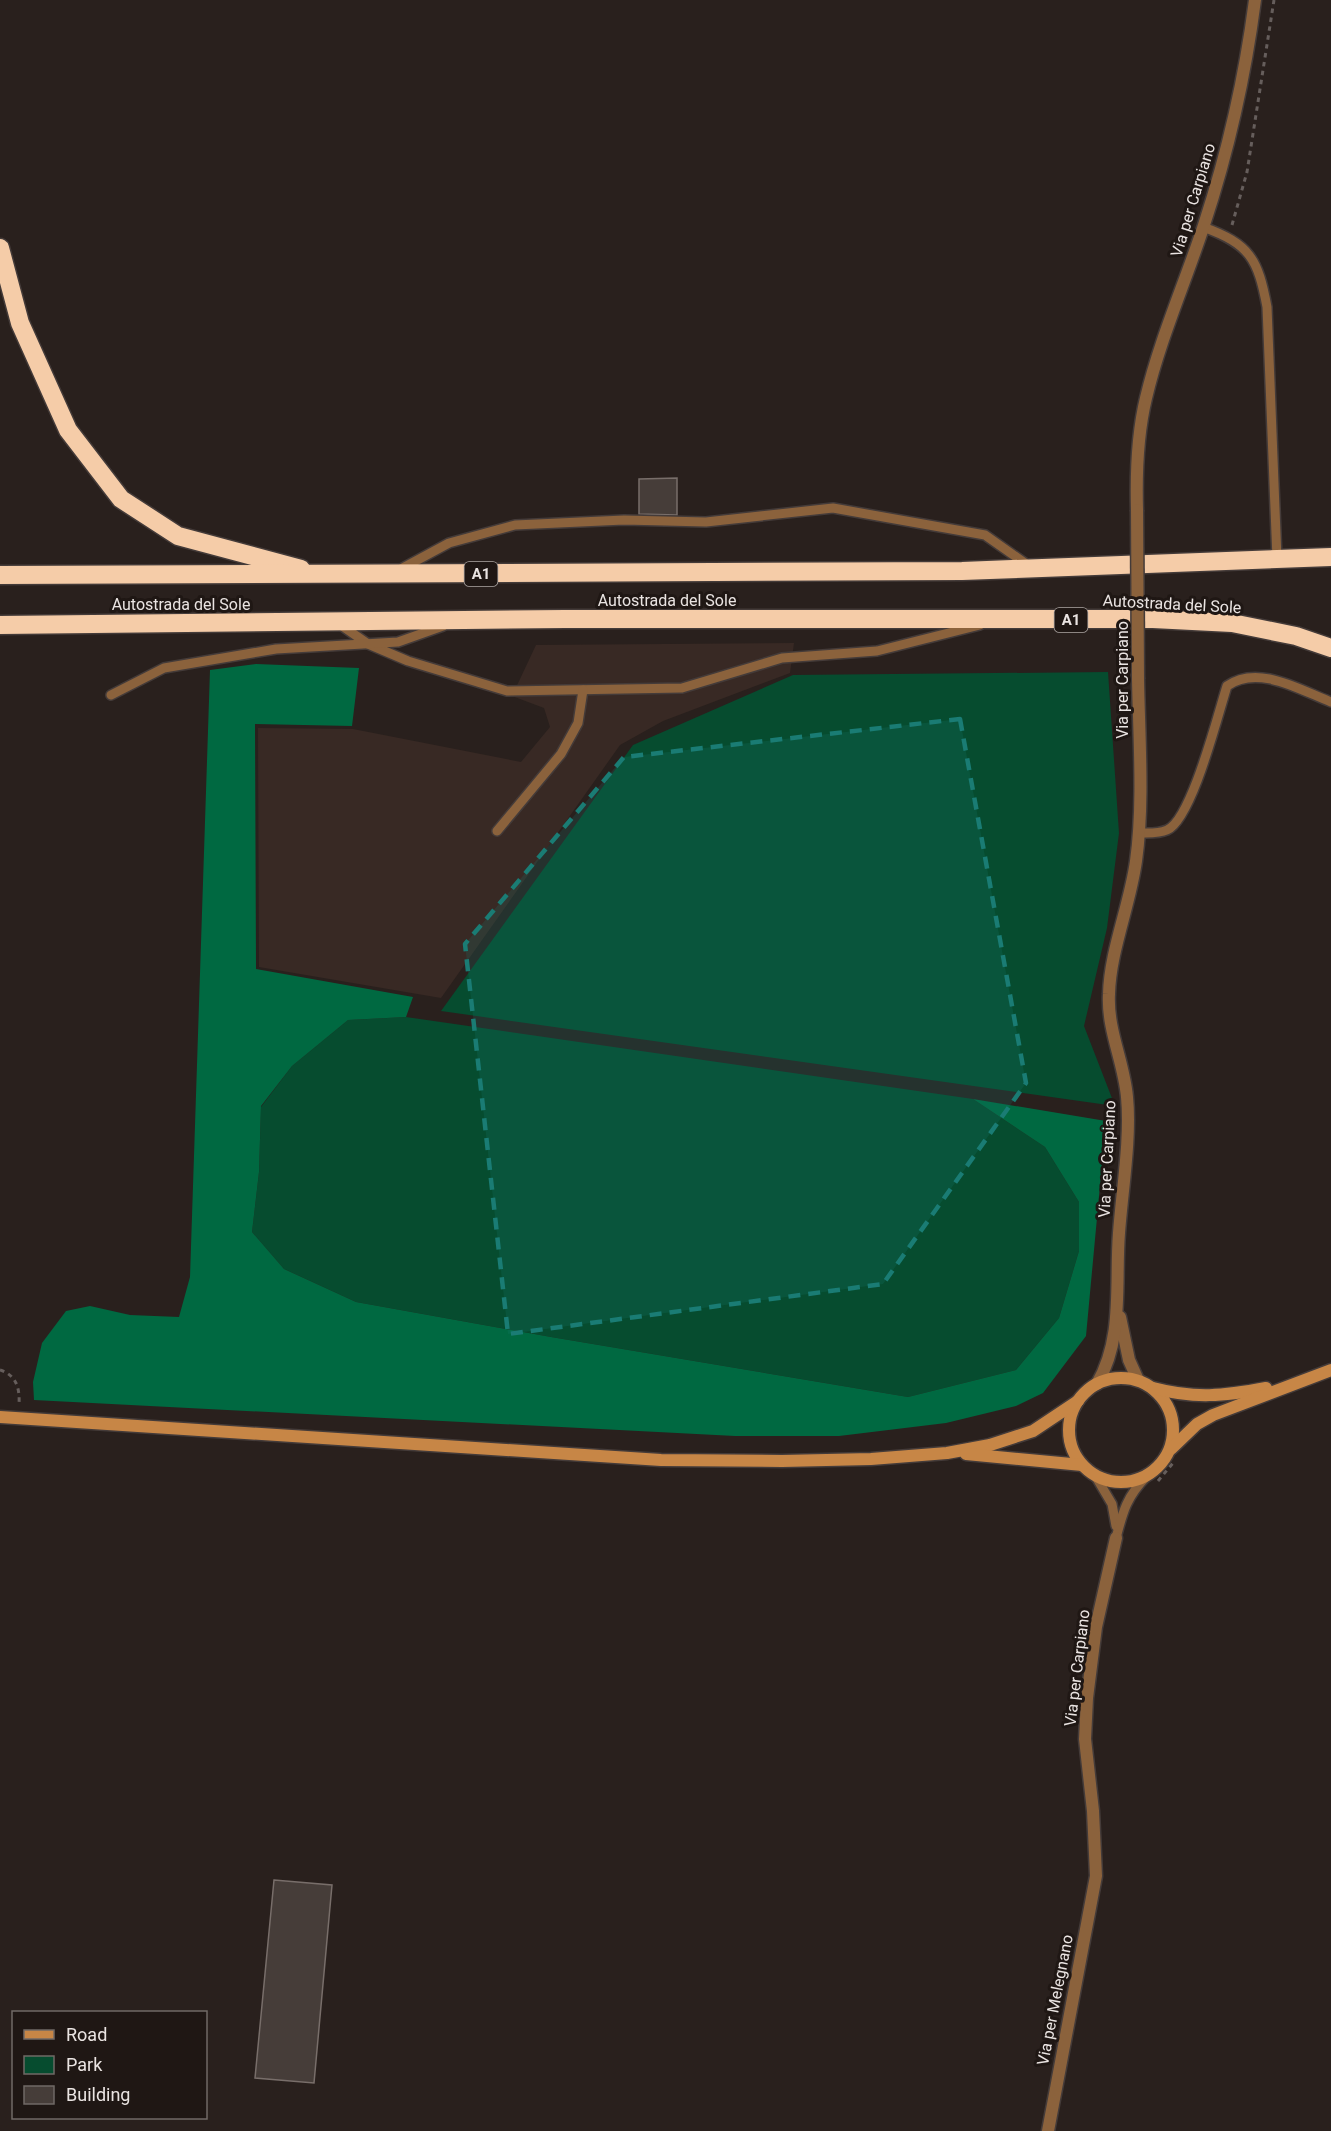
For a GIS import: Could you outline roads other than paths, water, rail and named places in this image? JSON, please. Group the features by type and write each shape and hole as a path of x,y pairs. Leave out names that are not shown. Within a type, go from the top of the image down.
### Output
{"highway":[{"path":"0,248 20,323 68,430 121,499 178,536 322,575"},
{"name":"Autostrada del Sole","path":"0,575 962,571 1331,557"},
{"name":"Autostrada del Sole","path":"0,625 1153,619 1232,623 1296,636 1331,648"},
{"path":"0,637 173,624"}],"main road":[{"path":"1303,1381 1210,1396 1188,1396 1153,1388 1138,1380 1124,1377 1110,1379 1086,1391 1078,1401 1071,1416 1069,1434 1072,1451 1082,1466 1096,1477 1112,1482 1151,1480 1197,1424 1213,1415 1303,1381 1331,1370"},
{"path":"1153,1388 1165,1400 1172,1416 1174,1453"},
{"path":"0,1417 661,1460 871,1459 947,1453 990,1445 1033,1431 1078,1401"},
{"path":"947,1453 1082,1466"}],"street":[{"name":"Via per Carpiano","path":"1097,1384 1105,1371 1112,1349 1128,1119 1127,1096 1111,1025 1108,995 1112,962 1132,885 1139,833 1136,476 1139,438 1145,398 1220,174 1234,118 1255,0"},
{"name":"Via per Carpiano","path":"1117,1298 1129,1360 1138,1380"},
{"name":"Via per Carpiano","path":"1096,1875 1093,1811 1085,1738 1087,1698 1096,1627 1116,1538"},
{"name":"Via per Melegnano","path":"1048,2131 1096,1875"}],"lane":[{"path":"1203,227 1228,236 1241,246 1262,279 1267,307 1277,559"},
{"name":"A1","path":"390,574 449,543 514,525 624,520 706,522 833,508 985,535 1034,569"},
{"path":"336,622 368,644 408,661 507,691 682,688 783,658 877,651 1002,620"},
{"path":"111,695 164,668 276,649 398,642 458,621"},
{"path":"1139,833 1168,830 1176,823 1194,791 1227,686 1234,681 1258,676 1331,702"},
{"path":"497,831 561,754 578,723 582,690"},
{"name":"Via per Carpiano","path":"1096,1477 1112,1504 1116,1538"},
{"name":"Via per Carpiano","path":"1116,1538 1131,1493 1151,1480"}]}
